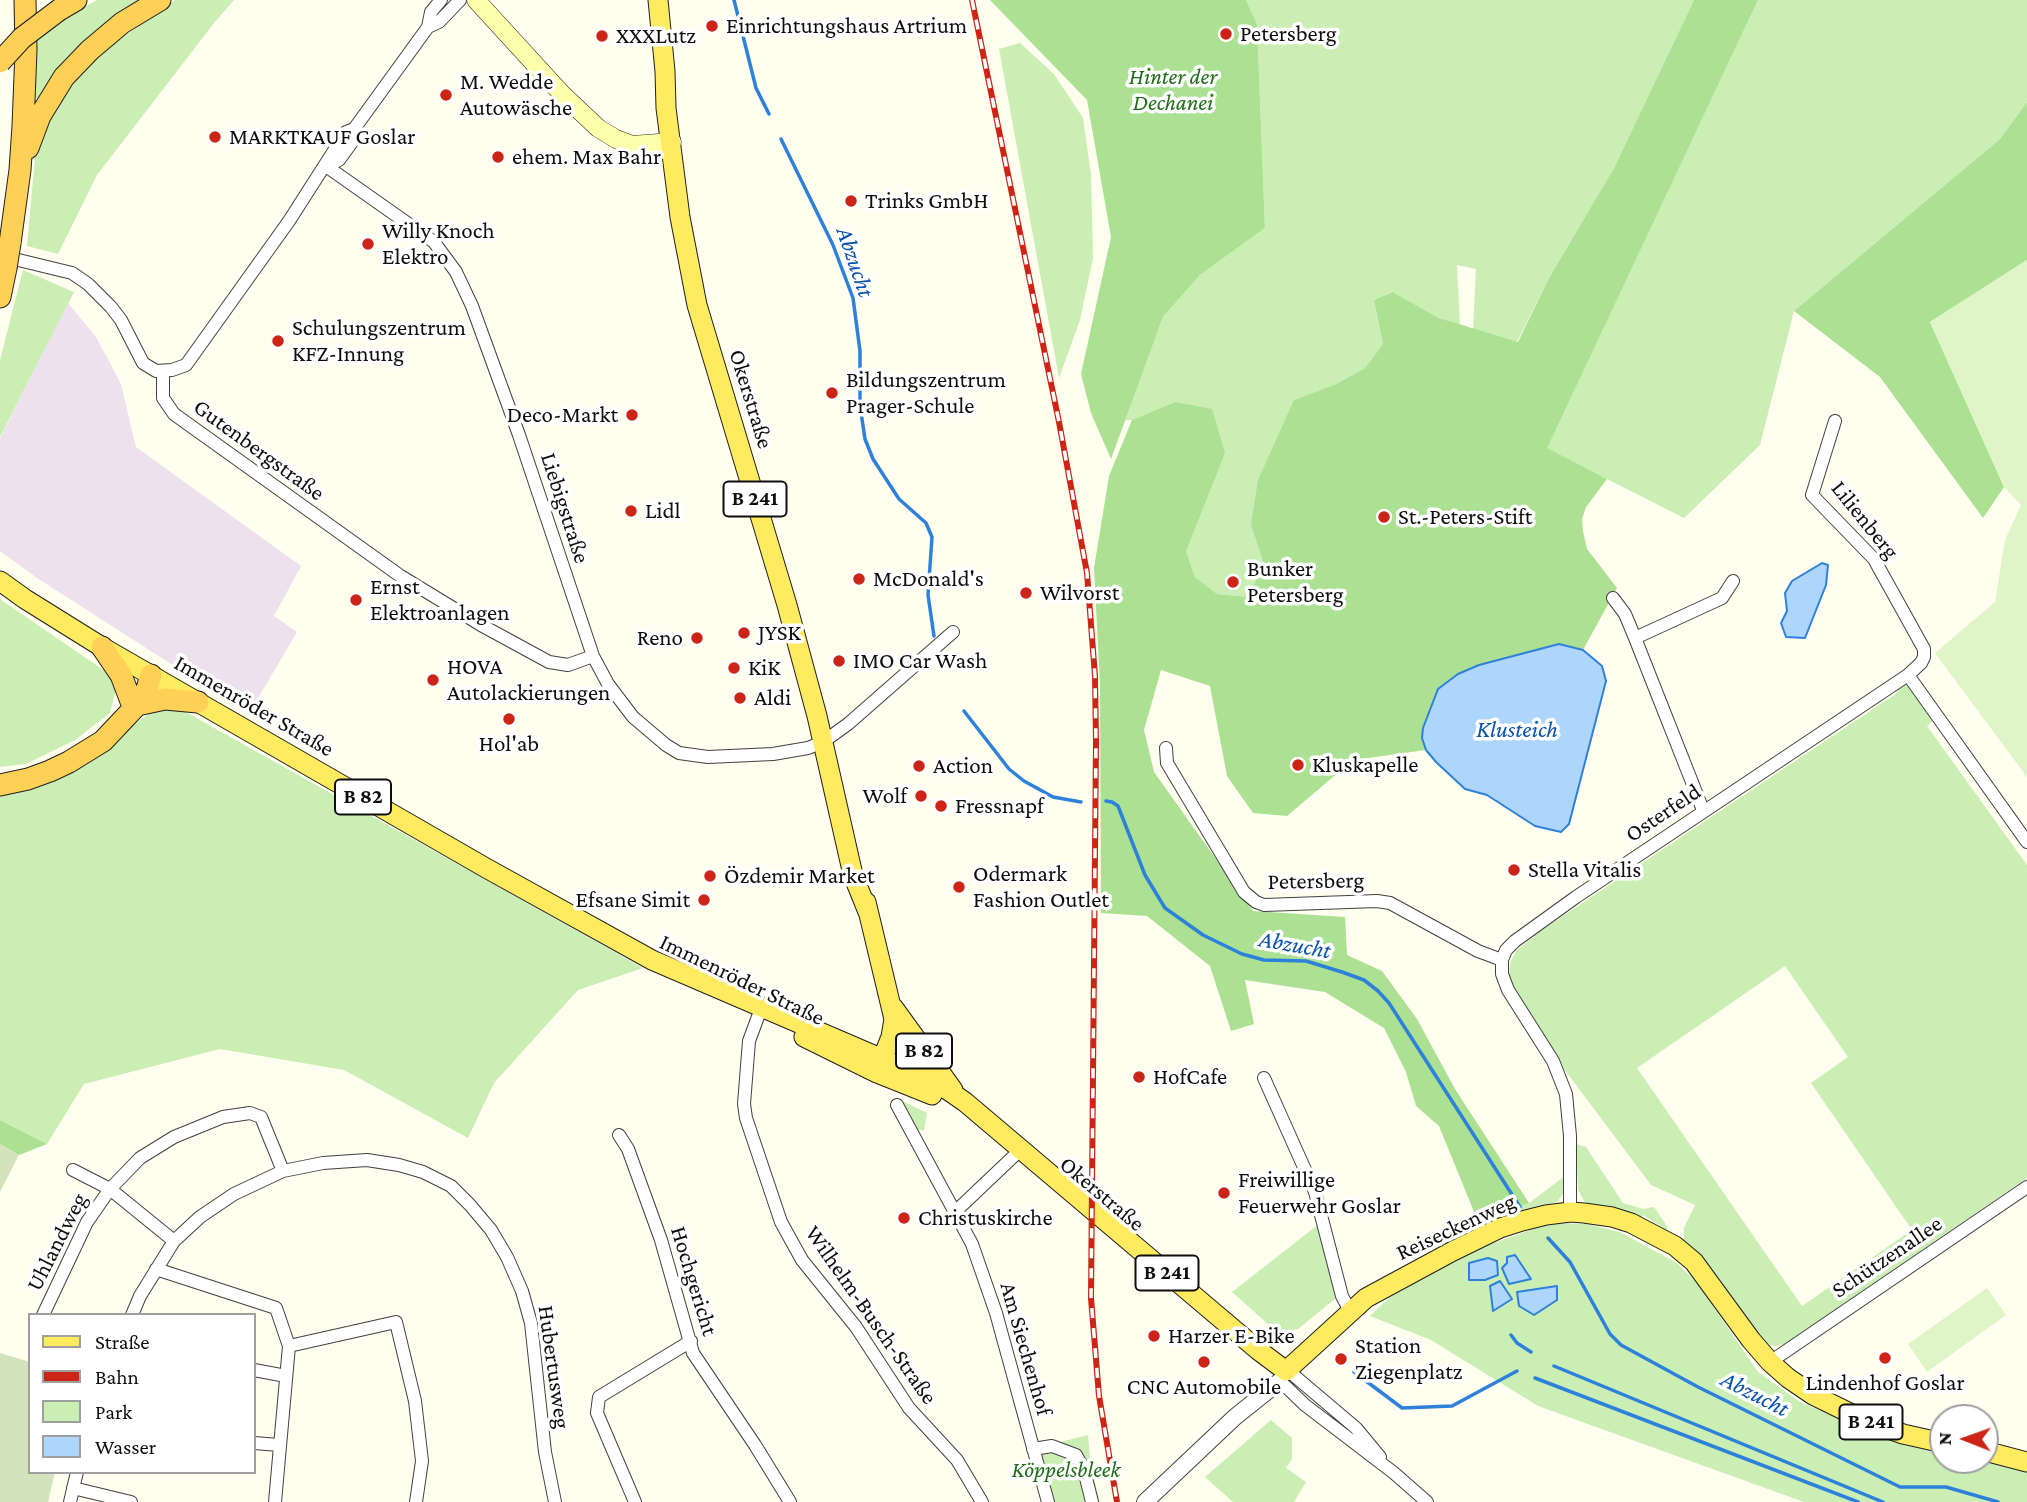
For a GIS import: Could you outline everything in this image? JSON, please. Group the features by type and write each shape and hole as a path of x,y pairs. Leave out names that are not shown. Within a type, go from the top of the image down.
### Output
{"highway":[{"path":"0,211 7,154 12,68 11,0"},
{"path":"0,297 20,170 26,60 25,0"},
{"path":"20,170 40,116 64,77 106,37 160,0"},
{"path":"0,62 22,38 67,5"},
{"path":"102,647 121,675 132,709"},
{"path":"0,785 28,779 69,762 103,741 132,709 151,675"},
{"path":"132,709 165,699 198,702"}],"main road":[{"path":"476,0 562,94 598,128 616,139 672,139"},
{"name":"B 241","path":"658,0 666,71 666,108 672,139"},
{"name":"Okerstraße","path":"672,139 683,240 697,305 788,605 845,836 854,846 890,1004 880,1067 948,1104 1048,1176"},
{"name":"Immenröder Straße","path":"0,581 102,647 486,868 677,972 880,1067"},
{"name":"Immenröder Straße","path":"486,868 650,964 880,1067"},
{"name":"B 82","path":"890,1004 958,1097"},
{"name":"B 82","path":"880,1067 936,1082 958,1097"},
{"name":"Okerstraße","path":"958,1097 1244,1345 1283,1375"},
{"name":"Reiseckenweg","path":"1283,1375 1314,1355 1323,1339 1351,1313 1385,1293 1390,1285 1500,1228 1546,1214 1577,1212 1619,1219 1666,1240 1694,1262 1770,1362 1804,1389 1840,1409 1903,1434 1929,1440"},
{"path":"1999,1455 2027,1462"}],"street":[{"name":"Gutenbergstraße","path":"441,0 431,12 428,27 354,129 346,132 330,154 326,166 190,362 181,368 163,370 163,398 174,414 399,575 481,625 559,665 568,665 593,656"},
{"name":"Gutenbergstraße","path":"428,27 439,22 460,0"},
{"name":"Liebigstraße","path":"326,166 433,242 464,286 519,435 593,656 608,684 633,718 651,734 680,753 708,757 802,751 823,742 848,724 953,632"},
{"path":"5,256 61,269 88,284 121,320 143,363 156,370 163,370"},
{"name":"Lilienberg","path":"1835,421 1812,495 1874,559 1924,649 1921,663 1908,674"},
{"path":"1635,638 1722,598 1733,581"},
{"path":"1613,598 1625,614 1703,810"},
{"path":"1908,674 2027,842"},
{"name":"Osterfeld","path":"1502,960 1506,950 1515,941 1703,810 1908,674"},
{"name":"Petersberg","path":"1166,748 1167,763 1244,892 1256,902 1264,905 1377,901 1390,903 1478,951 1502,960"},
{"path":"1502,960 1502,974 1508,990 1553,1061 1566,1094 1577,1212"},
{"name":"Wilhelm-Busch-Straße","path":"760,1014 748,1041 744,1104 746,1118 781,1222 802,1260 856,1327 909,1408 957,1460 982,1502"},
{"path":"1264,1078 1315,1192 1342,1296 1351,1313"},
{"name":"Am Siechenhof","path":"897,1105 972,1244 996,1313 1048,1502"},
{"name":"Uhlandweg","path":"44,1313 87,1222 110,1189 140,1158 174,1137 223,1117 250,1113 261,1116 283,1171"},
{"name":"Hochgericht","path":"619,1135 628,1149 661,1240 693,1353 790,1502"},
{"path":"956,1211 1016,1154"},
{"name":"Hubertusweg","path":"133,1313 174,1241 200,1217 234,1194 283,1171 323,1163 367,1160 423,1172 451,1186 484,1222 507,1257 522,1291 531,1323 545,1452 555,1502"},
{"path":"73,1170 110,1189"},
{"name":"Schützenallee","path":"1770,1362 2027,1187"},
{"name":"Uhlandweg","path":"110,1189 174,1241"},
{"path":"156,1269 276,1308 289,1346 278,1445 275,1502"},
{"path":"289,1346 396,1322 415,1402 422,1461 416,1502"},
{"path":"635,1502 597,1413 599,1397 691,1342"},
{"path":"256,1370 286,1376"},
{"path":"1145,1502 1217,1434 1254,1393 1283,1375"},
{"name":"Okerstraße","path":"1283,1375 1356,1428 1394,1473 1427,1502"},
{"path":"256,1443 278,1445"},
{"path":"1033,1449 1052,1446 1076,1455 1084,1470 1092,1502"},
{"path":"70,1502 77,1474"},
{"path":"73,1488 131,1502"}],"shaded area":[{"path":"68,303 96,337 121,384 136,447 301,566 274,616 297,632 251,710 171,664 37,578 0,551 0,438"}],"green space":[{"path":"97,0 147,0 41,99 32,97 37,40 73,13"},
{"path":"175,0 234,0 97,175 58,254 27,246 35,158 45,123 60,94 86,64"},
{"name":"Hinter der Dechanei","path":"990,0 1246,0 1257,24 1265,228 1200,275 1163,317 1111,459 1091,413 1081,374 1111,237 1087,100"},
{"path":"1246,0 1694,0 1614,168 1549,278 1517,342 1473,329 1476,269 1457,265 1460,325 1439,318 1391,292 1374,300 1383,344 1365,368 1336,384 1294,400 1251,525 1264,564 1248,597 1217,594 1195,577 1186,551 1175,402 1132,420 1125,420 1163,317 1200,275 1265,228 1257,24"},
{"path":"1694,0 1758,0 1547,448 1607,479 1586,507 1582,519 1583,531 1587,549 1617,588 1583,650 1559,644 1479,665 1458,674 1438,690 1423,728 1422,738 1426,750 1353,760 1287,816 1253,813 1227,776 1210,686 1161,670 1144,730 1154,772 1253,911 1345,917 1347,955 1382,971 1417,1019 1455,1089 1529,1203 1479,1224 1439,1126 1416,1106 1406,1072 1384,1028 1325,992 1245,980 1254,1024 1231,1031 1210,966 1147,916 1101,913 1100,684 1094,568 1109,476 1132,420 1175,402 1212,409 1225,453 1186,551 1195,577 1217,594 1248,597 1264,564 1251,525 1258,480 1294,400 1336,384 1365,368 1383,344 1374,300 1392,292 1439,318 1518,342 1549,278 1614,168"},
{"path":"1758,0 2027,0 2027,102 2000,139 1794,311 1760,445 1684,518 1546,448"},
{"path":"1020,43 1054,74 1083,118 1091,174 1093,258 1080,320 1059,378 999,49"},
{"path":"2027,102 2027,260 1930,322 2004,487 1983,518 1880,377 1794,311 2000,139"},
{"path":"2027,260 2027,777 1935,653 1995,602 2005,540 2021,505 2004,487 1930,322"},
{"path":"23,270 74,292 0,437 0,360"},
{"path":"0,599 118,680 110,713 75,740 26,764 0,767"},
{"path":"1905,685 1909,687 1934,720 1927,726 2027,865 2027,1178 1783,1345 1774,1346 1757,1333 1684,1240 1684,1228 1695,1205 1651,1185 1561,1065 1514,992 1509,978 1510,963 1516,951 1542,930 1897,693 1899,688","holes":["1785,966 1848,1057 1811,1083 1912,1230 1802,1306 1637,1068"]},
{"path":"159,707 184,711 643,968 578,990 494,1083 468,1138 344,1070 220,1049 84,1084 47,1144 0,1120 0,794 94,758"},
{"path":"896,1098 927,1113 924,1130 916,1130"},
{"path":"0,1120 47,1144 19,1155 0,1144"},
{"path":"0,1144 19,1155 0,1192"},
{"path":"1576,1144 1586,1147 1623,1203 1643,1209 1654,1207 1667,1230 1643,1215 1640,1220 1584,1201 1578,1189"},
{"path":"1565,1176 1563,1194 1557,1202 1525,1212 1518,1208 1529,1203"},
{"path":"1319,1224 1336,1298 1298,1329 1278,1333 1232,1292"},
{"path":"1587,1224 1620,1232 1677,1263 1698,1284 1758,1372 1800,1402 1883,1437 1929,1448 1929,1474 1999,1474 1999,1464 2027,1471 2027,1502 1804,1502 1538,1406 1431,1340 1370,1316 1390,1297 1450,1259 1544,1225"},
{"path":"1987,1288 2006,1315 1927,1372 1908,1344"},
{"path":"0,1353 28,1361 28,1474 55,1474 48,1502 0,1502"},
{"path":"1271,1420 1292,1438 1292,1459 1286,1468 1306,1482 1294,1502 1233,1502 1205,1477"},
{"name":"Köppelsbleek","path":"1088,1435 1091,1467 1100,1502 1048,1502 1033,1449"}],"water":[{"path":"1822,563 1828,565 1826,585 1805,638 1786,637 1781,623 1787,611 1785,593 1792,581"},
{"name":"Klusteich","path":"1559,644 1583,650 1602,666 1606,681 1569,824 1561,832 1535,826 1487,795 1465,789 1436,762 1426,750 1422,738 1423,728 1438,689 1458,674 1479,665"},
{"path":"1515,1255 1531,1279 1509,1284 1502,1268 1507,1263 1507,1257"},
{"path":"1488,1258 1497,1261 1498,1275 1485,1280 1469,1280 1469,1263"},
{"path":"1500,1281 1512,1299 1493,1311 1490,1286"},
{"path":"1557,1286 1557,1300 1534,1315 1519,1306 1517,1292"}],"waterway":[{"name":"Abzucht","path":"734,0 756,88 769,114"},
{"name":"Abzucht","path":"781,139 833,245 853,298 860,351 860,406 865,439 873,459 899,499 926,523 932,537 928,595 934,636"},
{"name":"Abzucht","path":"964,711 1009,769 1024,781 1053,797 1081,802"},
{"name":"Abzucht","path":"1106,801 1118,806 1145,875 1165,908 1203,935 1242,954 1264,960 1306,961 1342,972 1364,980 1378,991 1389,1003 1520,1207"},
{"name":"Abzucht","path":"1548,1238 1570,1262 1610,1334 1621,1345 1698,1387 1900,1487 1946,1487 1998,1502"},
{"path":"1511,1335 1517,1343 1531,1352"},
{"path":"1554,1366 1883,1502"},
{"path":"1354,1372 1402,1408 1452,1406 1517,1371"},
{"path":"1535,1378 1858,1502"}],"railway":[{"path":"972,0 1059,422 1087,573 1095,676 1096,742 1091,1298 1099,1396 1117,1502"}],"place":[{"name":"Einrichtungshaus Artrium","path":"712,26"},
{"name":"Petersberg","path":"1226,34"},
{"name":"XXXLutz","path":"602,36"},
{"name":"M. Wedde Autowäsche","path":"446,95"},
{"name":"MARKTKAUF Goslar","path":"215,137"},
{"name":"ehem. Max Bahr","path":"498,157"},
{"name":"Trinks GmbH","path":"851,201"},
{"name":"Willy Knoch Elektro","path":"368,244"},
{"name":"Schulungszentrum KFZ-Innung","path":"278,341"},
{"name":"Bildungszentrum Prager-Schule","path":"832,393"},
{"name":"Deco-Markt","path":"632,415"},
{"name":"Lidl","path":"631,511"},
{"name":"St.-Peters-Stift","path":"1384,517"},
{"name":"McDonald's","path":"859,579"},
{"name":"Bunker Petersberg","path":"1233,582"},
{"name":"Wilvorst","path":"1026,593"},
{"name":"Ernst Elektroanlagen","path":"356,600"},
{"name":"JYSK","path":"744,633"},
{"name":"Reno","path":"697,638"},
{"name":"IMO Car Wash","path":"839,661"},
{"name":"KiK","path":"734,668"},
{"name":"HOVA Autolackierungen","path":"433,680"},
{"name":"Aldi","path":"740,698"},
{"name":"Hol'ab","path":"509,719"},
{"name":"Kluskapelle","path":"1298,765"},
{"name":"Action","path":"919,766"},
{"name":"Wolf","path":"921,796"},
{"name":"Fressnapf","path":"941,806"},
{"name":"Stella Vitalis","path":"1514,870"},
{"name":"Özdemir Market","path":"710,876"},
{"name":"Odermark Fashion Outlet","path":"959,887"},
{"name":"Efsane Simit","path":"704,900"},
{"name":"HofCafe","path":"1139,1077"},
{"name":"Freiwillige Feuerwehr Goslar","path":"1224,1193"},
{"name":"Christuskirche","path":"904,1218"},
{"name":"Harzer E-Bike","path":"1154,1336"},
{"name":"Lindenhof Goslar","path":"1885,1358"},
{"name":"Station Ziegenplatz","path":"1341,1359"},
{"name":"CNC Automobile","path":"1204,1362"}]}
